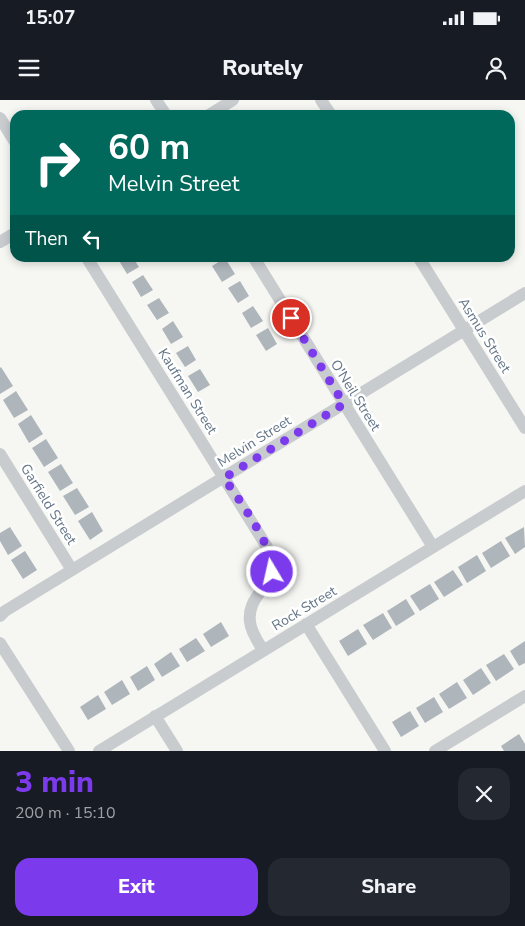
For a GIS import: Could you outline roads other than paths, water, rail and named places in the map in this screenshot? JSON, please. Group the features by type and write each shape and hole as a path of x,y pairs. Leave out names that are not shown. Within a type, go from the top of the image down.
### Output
{"street":[{"path":"217,110 233,100"},
{"path":"0,118 10,134"},
{"name":"Kaufman Street","path":"89,262 267,547 272,560 270,577 256,598 250,617 252,630 263,650"},
{"name":"O'Neil Street","path":"256,262 433,547"},
{"name":"Asmus Street","path":"422,262 525,428"},
{"name":"Melvin Street","path":"0,616 525,293"},
{"name":"Garfield Street","path":"0,454 72,570"},
{"name":"Rock Street","path":"98,751 525,491"},
{"path":"306,624 385,751"},
{"path":"3,648 58,737 69,751"},
{"path":"435,751 525,696"},
{"path":"155,716 177,751"}]}
